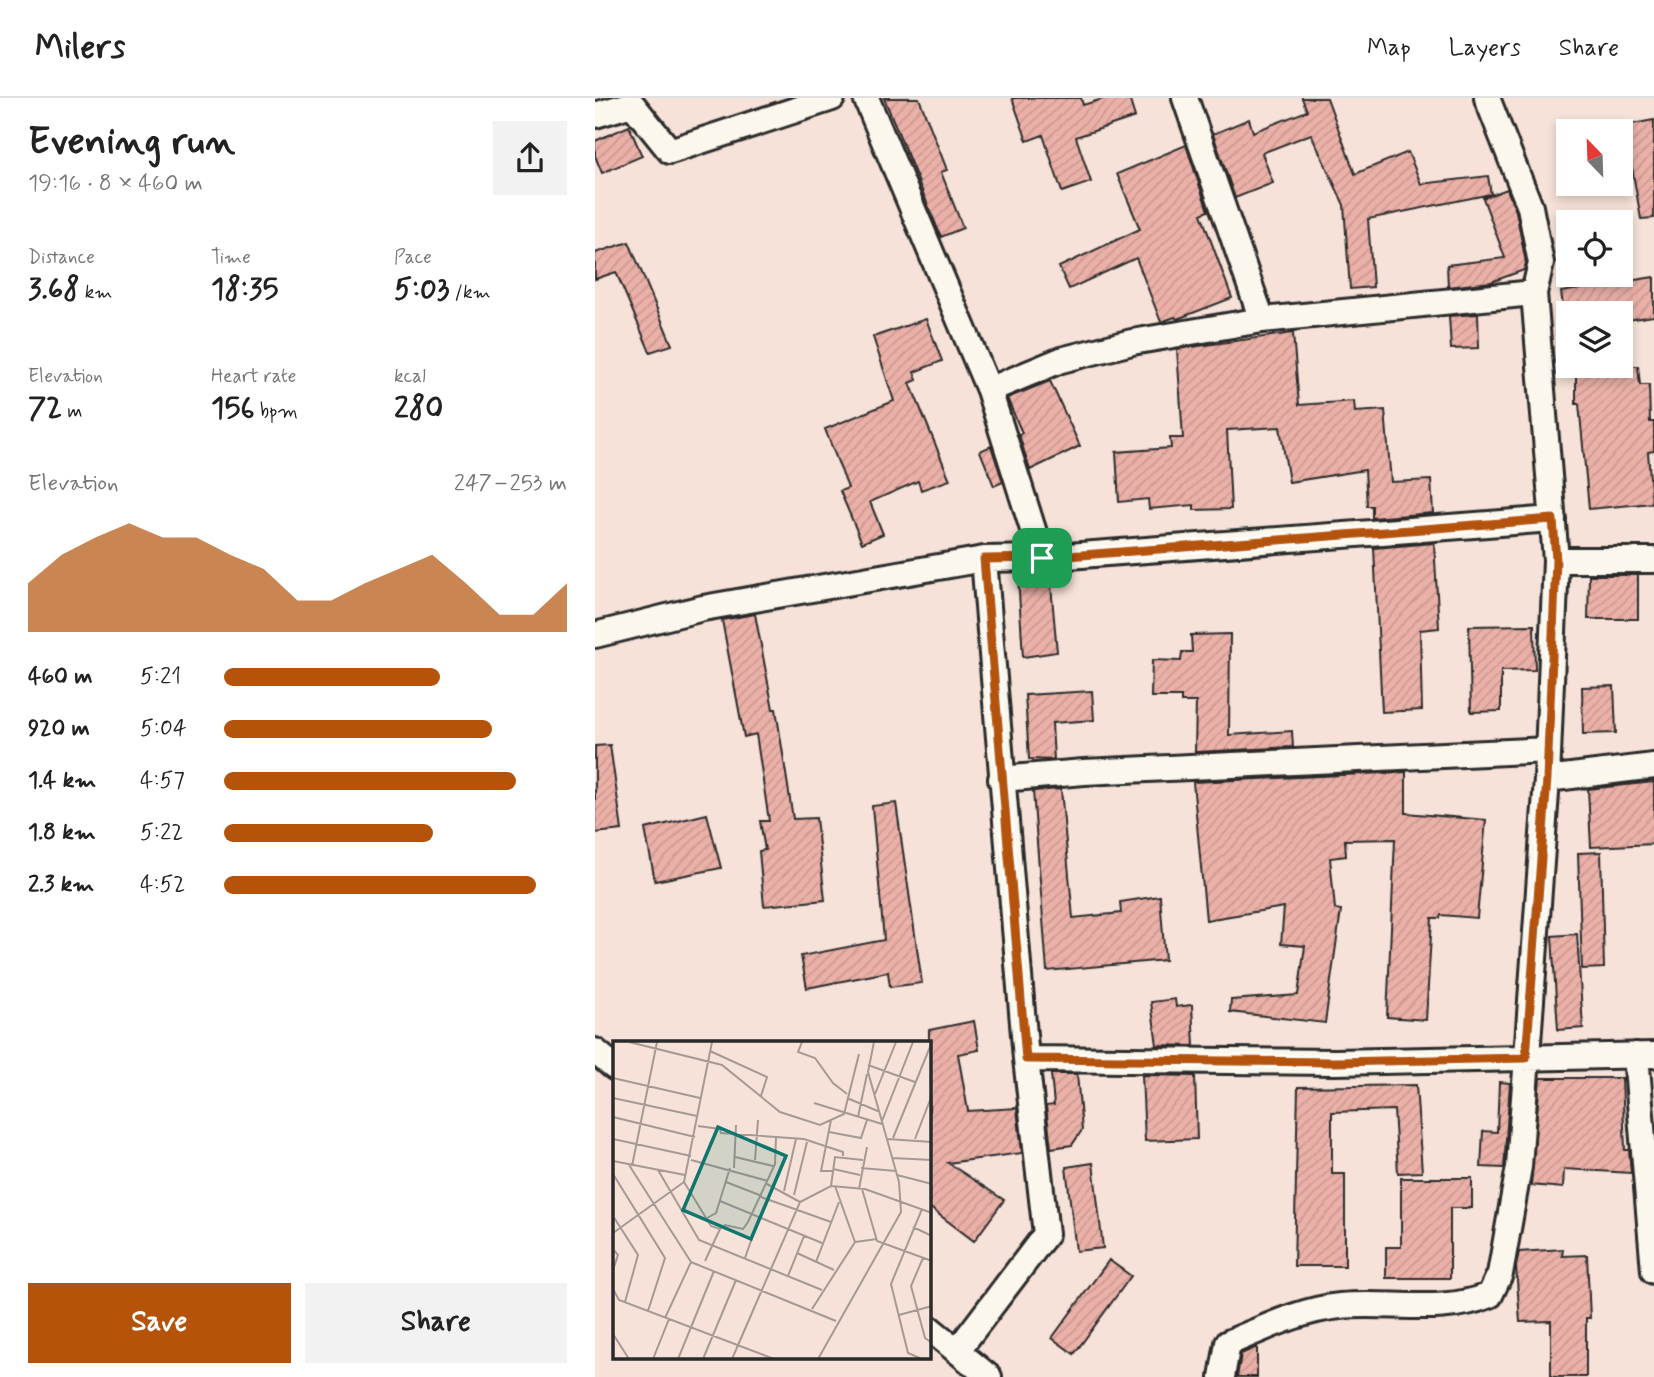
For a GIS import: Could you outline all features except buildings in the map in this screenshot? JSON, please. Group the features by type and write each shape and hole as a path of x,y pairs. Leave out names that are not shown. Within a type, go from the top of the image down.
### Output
{"street":[{"path":"595,115 632,104 670,151 832,98"},
{"path":"866,98 989,390 1042,558"},
{"path":"1185,98 1262,320"},
{"path":"1222,1377 1228,1343 1300,1313 1378,1304 1432,1307 1490,1295 1500,1274 1519,1167 1547,779 1556,560 1534,293 1541,263 1530,207 1487,98"},
{"path":"989,390 1061,360 1132,342 1262,320 1534,293"},
{"path":"595,635 703,608 984,559 1042,558 1553,519"},
{"path":"957,1351 1046,1234 1026,1059 984,559"},
{"path":"1556,560 1654,560"},
{"path":"1001,779 1084,772 1548,751"},
{"path":"1547,779 1654,766"},
{"path":"595,1052 613,1066"},
{"path":"1026,1059 1335,1062 1645,1055 1654,1271"},
{"path":"931,1330 989,1377"}],"route":[{"path":"1553,519 1556,560 1547,779 1526,1058 1335,1062 1026,1059 984,559 1042,558 1553,519"}]}
